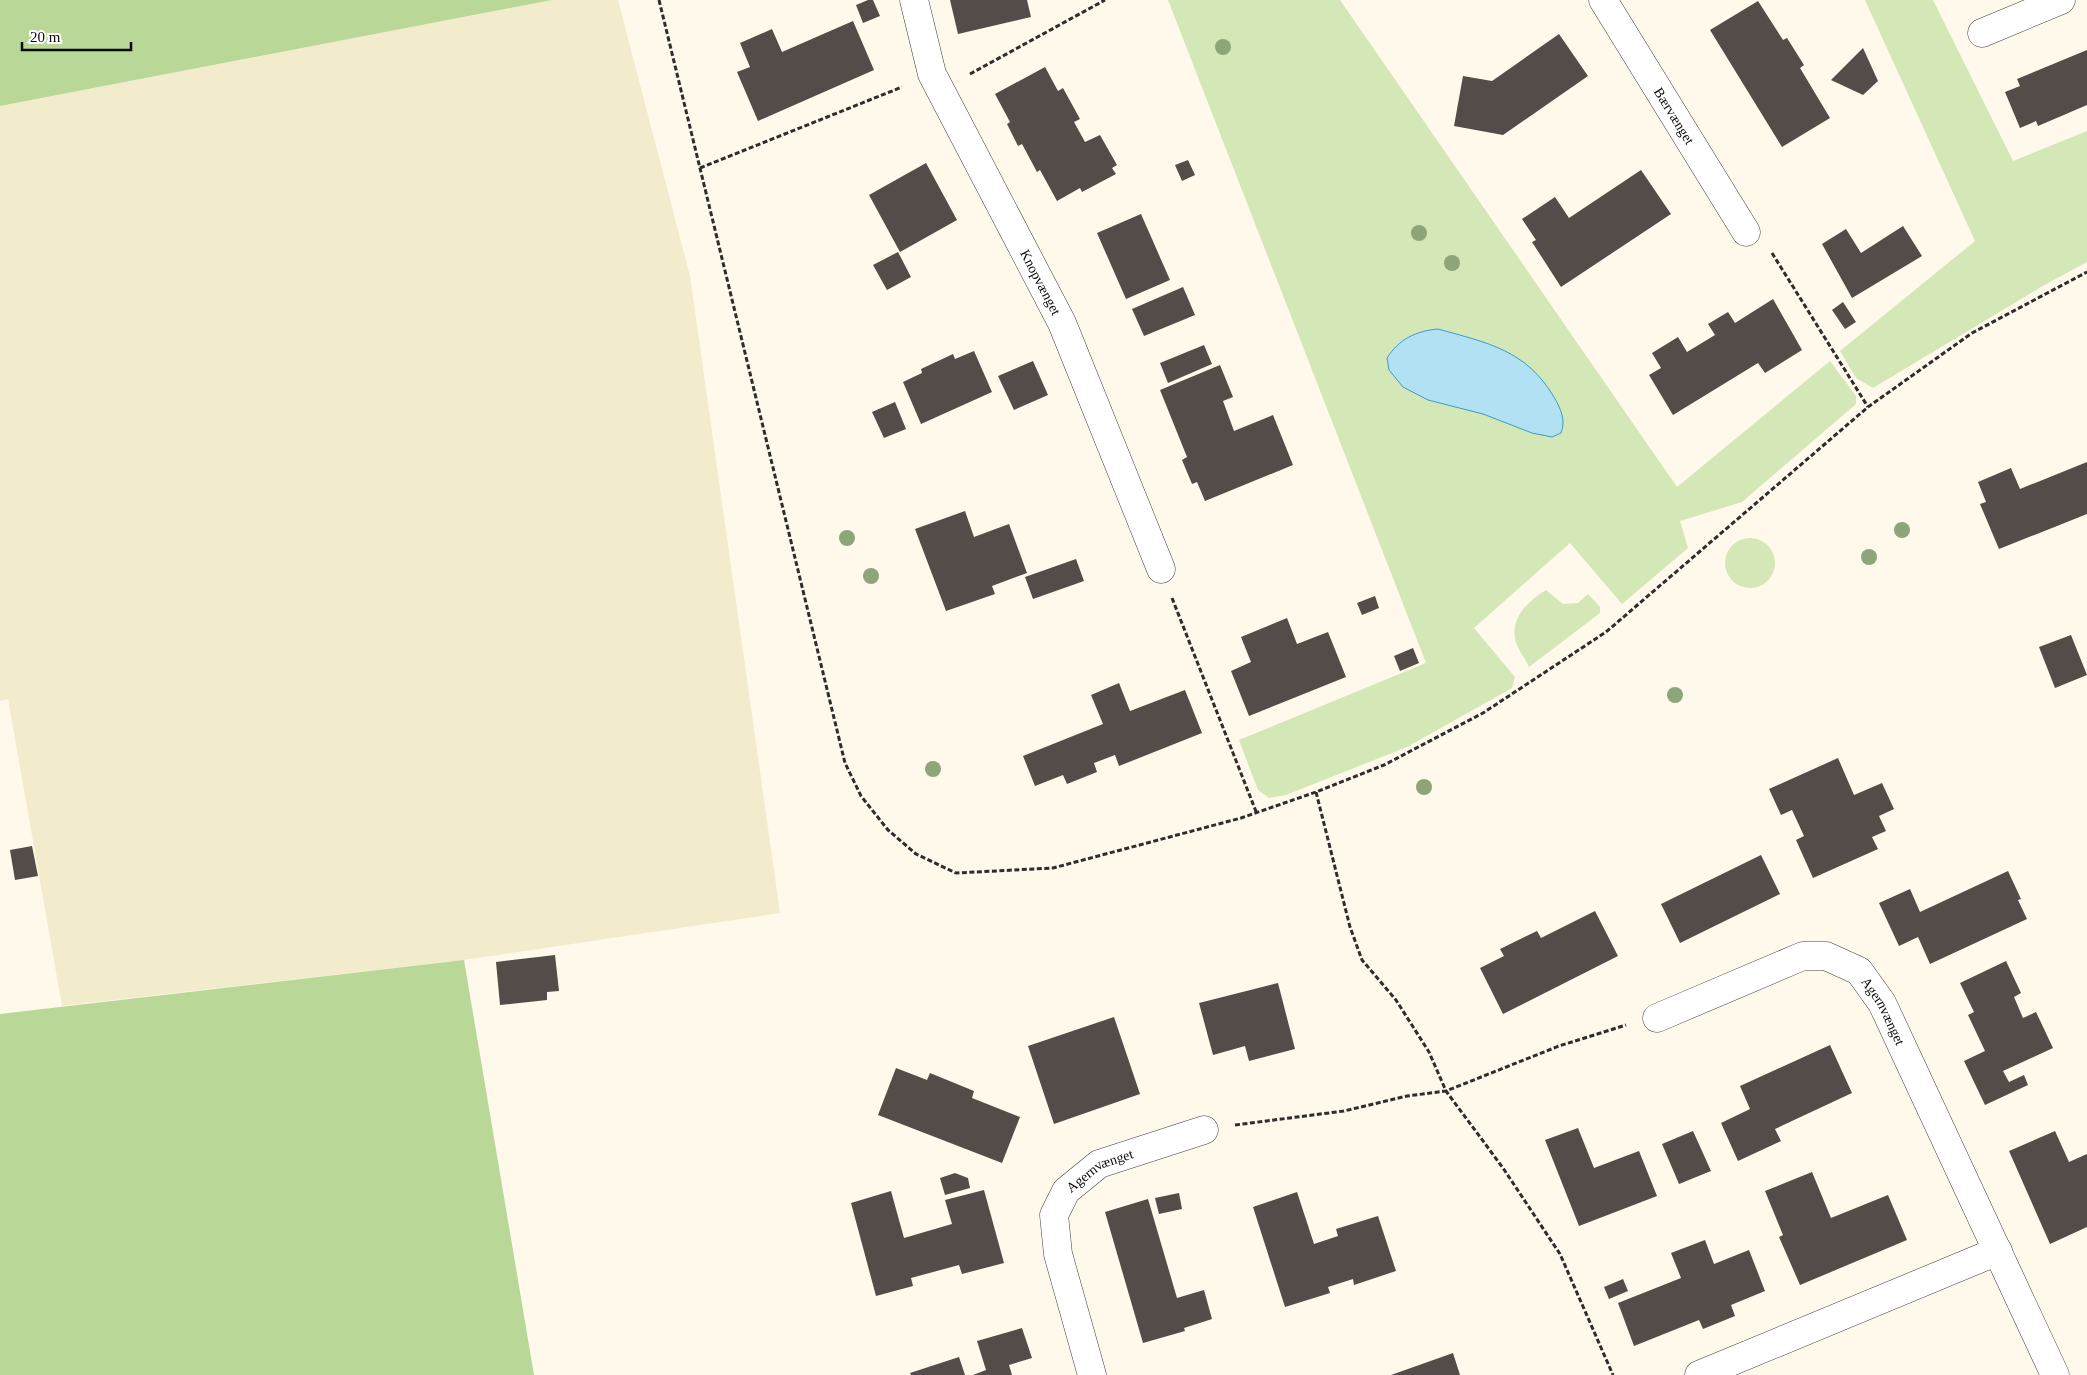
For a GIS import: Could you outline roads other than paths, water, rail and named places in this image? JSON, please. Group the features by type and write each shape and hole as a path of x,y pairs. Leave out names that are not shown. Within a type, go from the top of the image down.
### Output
{"street":[{"name":"Knopvænget","path":"914,0 937,82 1062,324 1161,569"},
{"name":"Bærvænget","path":"1603,0 1746,232"},
{"path":"1982,33 2061,0"},
{"name":"Agernvænget","path":"1657,1018 1803,956 1826,956 1859,972 1882,1003 2055,1375"},
{"name":"Agernvænget","path":"1092,1375 1058,1254 1054,1214 1066,1190 1099,1164 1204,1130"},
{"path":"1699,1375 1998,1251"}],"water":[{"path":"1438,329 1489,344 1518,359 1531,369 1543,381 1559,406 1563,420 1561,433 1552,437 1532,433 1483,414 1428,400 1403,387 1389,370 1387,358 1397,346 1409,337"}]}
